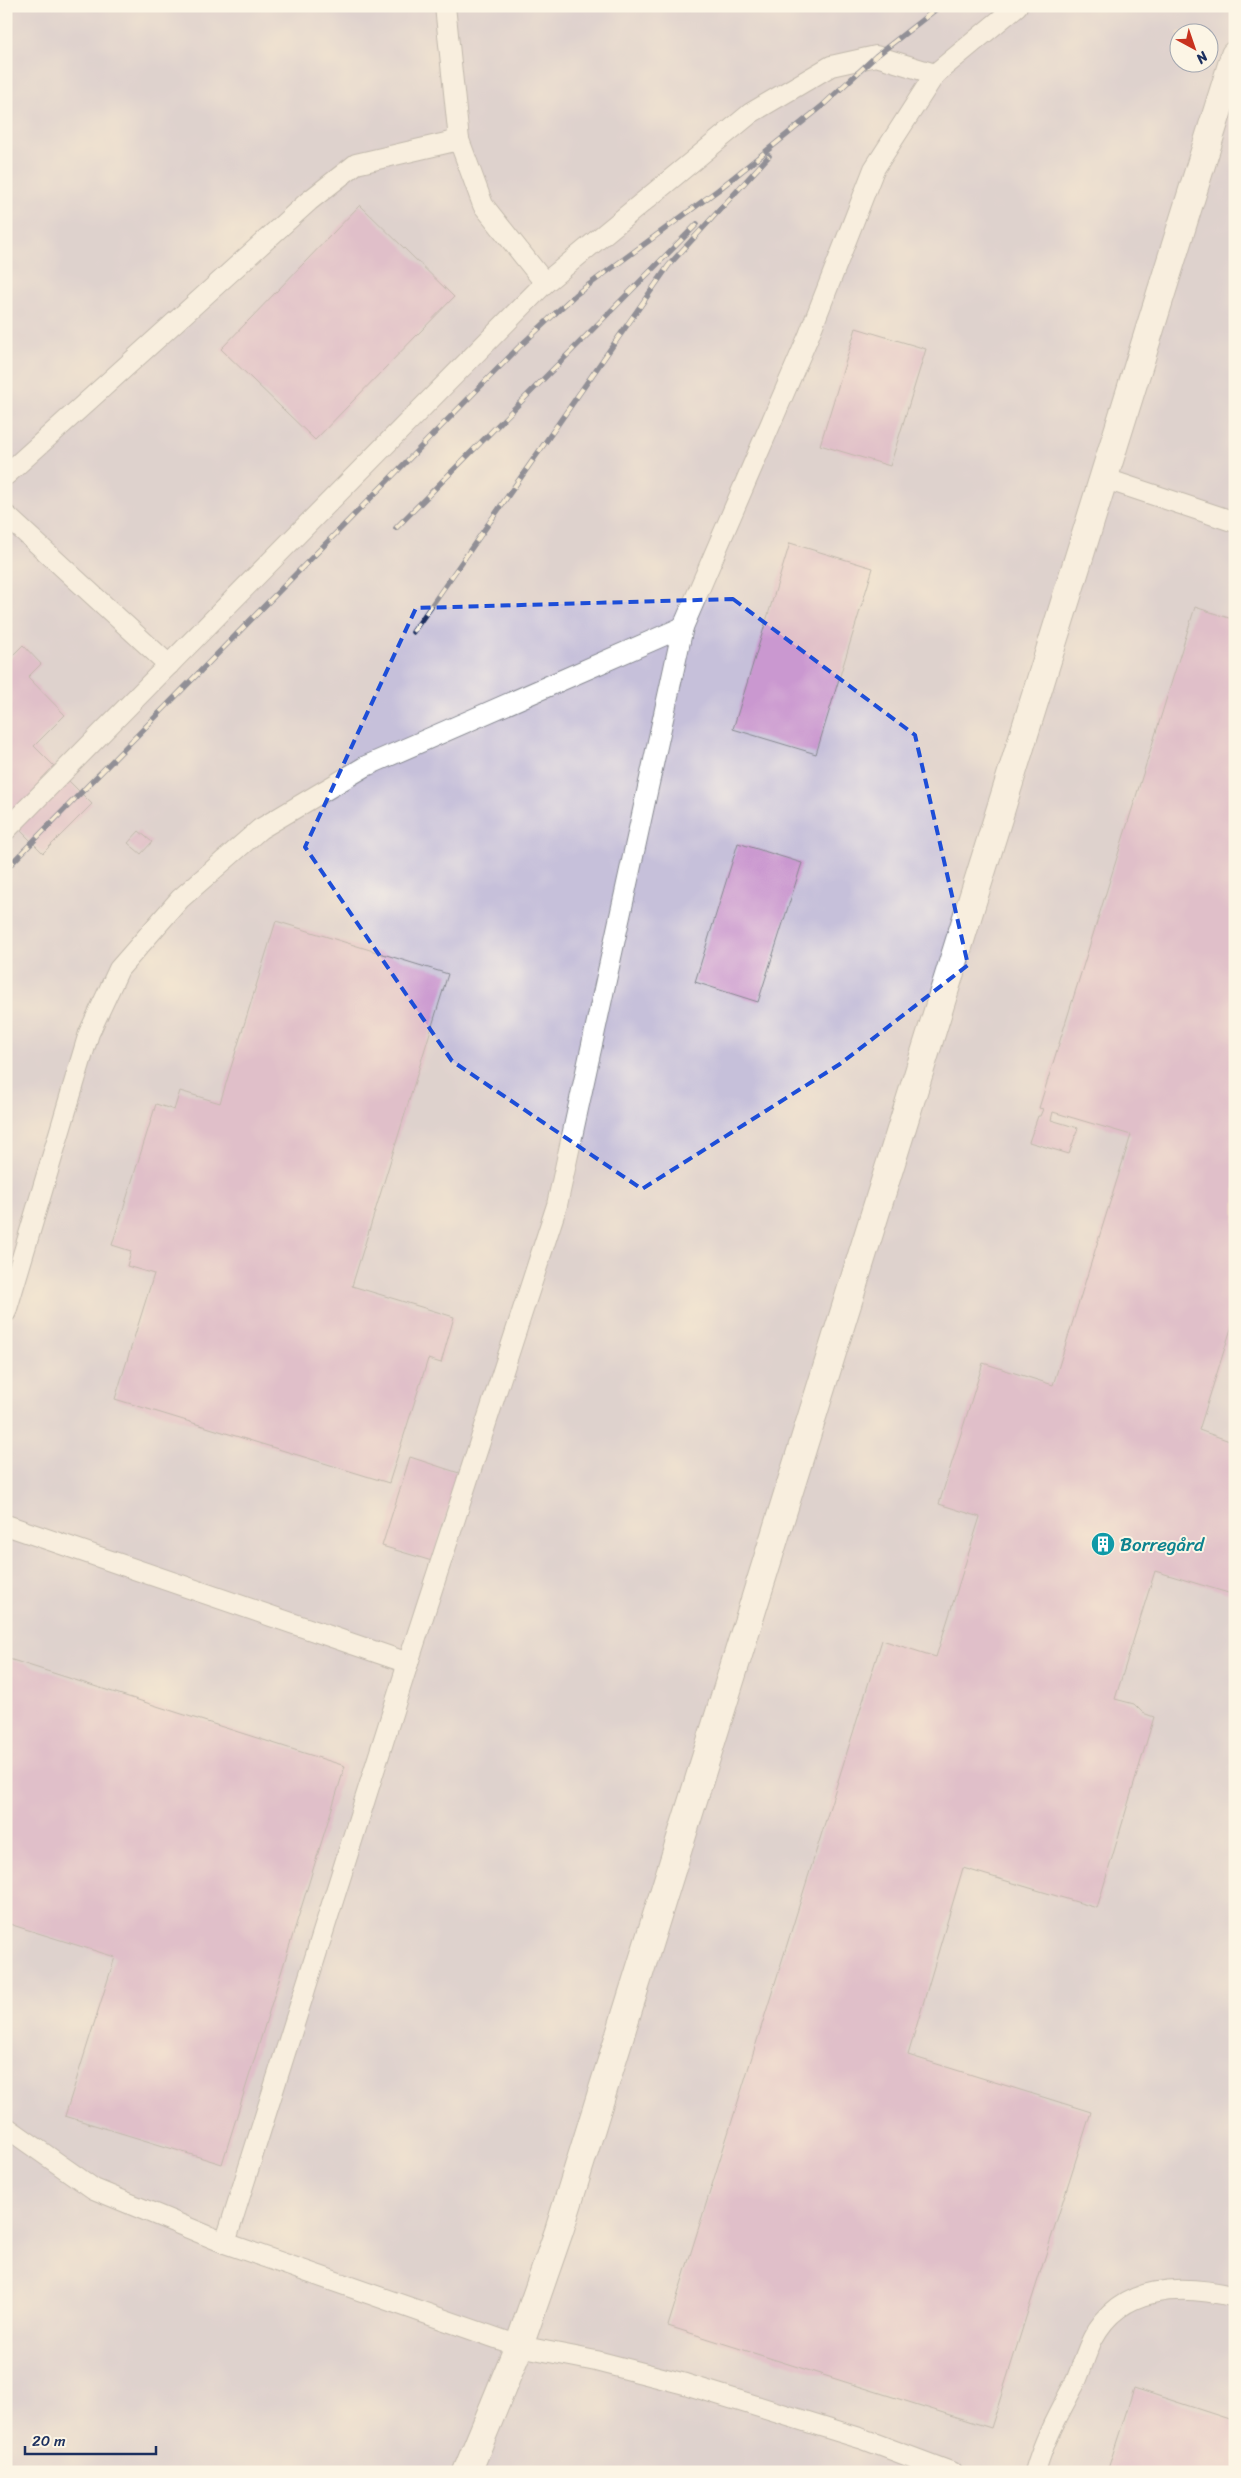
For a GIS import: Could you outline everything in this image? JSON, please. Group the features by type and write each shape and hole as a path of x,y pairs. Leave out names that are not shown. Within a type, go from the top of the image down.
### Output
{"street":[{"path":"467,2472 519,2346 559,2231 1235,55"}],"lane":[{"path":"445,6 459,140 483,205 544,284"},
{"path":"225,2243 408,1663 556,1205 683,627 809,335 874,168 935,74 1017,6"},
{"path":"6,830 544,284 751,113 832,66 876,56 935,74"},
{"path":"6,475 302,208 356,164 459,140"},
{"path":"1103,478 1235,522"},
{"path":"6,515 169,665"},
{"path":"6,1312 89,1033 119,969 180,899 260,830 366,766 683,627"},
{"path":"6,1525 408,1663"},
{"path":"6,2127 94,2189 225,2243 519,2346 596,2361 685,2384 863,2439 951,2472"},
{"path":"1035,2472 1041,2449 1079,2374 1093,2338 1104,2321 1122,2303 1151,2292 1191,2290 1235,2297"}],"highlighted area":[{"path":"733,599 915,735 968,965 840,1064 642,1189 452,1061 305,847 416,608"}],"shaded area":[{"path":"6,6 1235,6 1235,2472 6,2472"}],"building":[{"path":"360,205 454,297 315,440 221,349"},
{"path":"856,328 926,349 890,466 820,445"},
{"path":"790,543 873,568 816,754 733,729"},
{"name":"Borregård","path":"1195,607 1235,620 1235,1316 1199,1430 1235,1443 1235,1595 1155,1571 1115,1699 1134,1704 1143,1713 1154,1717 1097,1908 963,1868 908,2055 1091,2112 991,2428 668,2326 882,1640 936,1657 980,1517 939,1504 983,1363 1053,1385 1131,1135 1053,1112 1051,1120 1078,1128 1069,1154 1029,1142 1038,1116 1040,1116 1043,1109 1039,1108"},
{"path":"23,645 41,664 28,677 65,715 34,746 92,804 43,853 6,816 6,656 9,659"},
{"path":"139,831 152,842 141,854 128,843"},
{"path":"738,843 802,863 758,1002 695,982"},
{"path":"276,921 448,974 352,1286 454,1317 441,1363 428,1359 389,1483 115,1399 154,1274 127,1266 131,1251 112,1245 156,1104 174,1110 180,1091 220,1103"},
{"path":"410,1457 459,1473 432,1561 382,1546"},
{"path":"6,1658 345,1766 222,2164 65,2116 115,1957 6,1923"},
{"path":"1134,2388 1235,2421 1235,2472 1107,2472"}],"railway":[{"path":"6,869 519,347 575,295 718,190 821,107 876,56 940,6"},
{"path":"413,632 669,265 769,156"},
{"path":"396,528 697,224"}],"place":[{"name":"Borregård","path":"1103,1544"}]}
